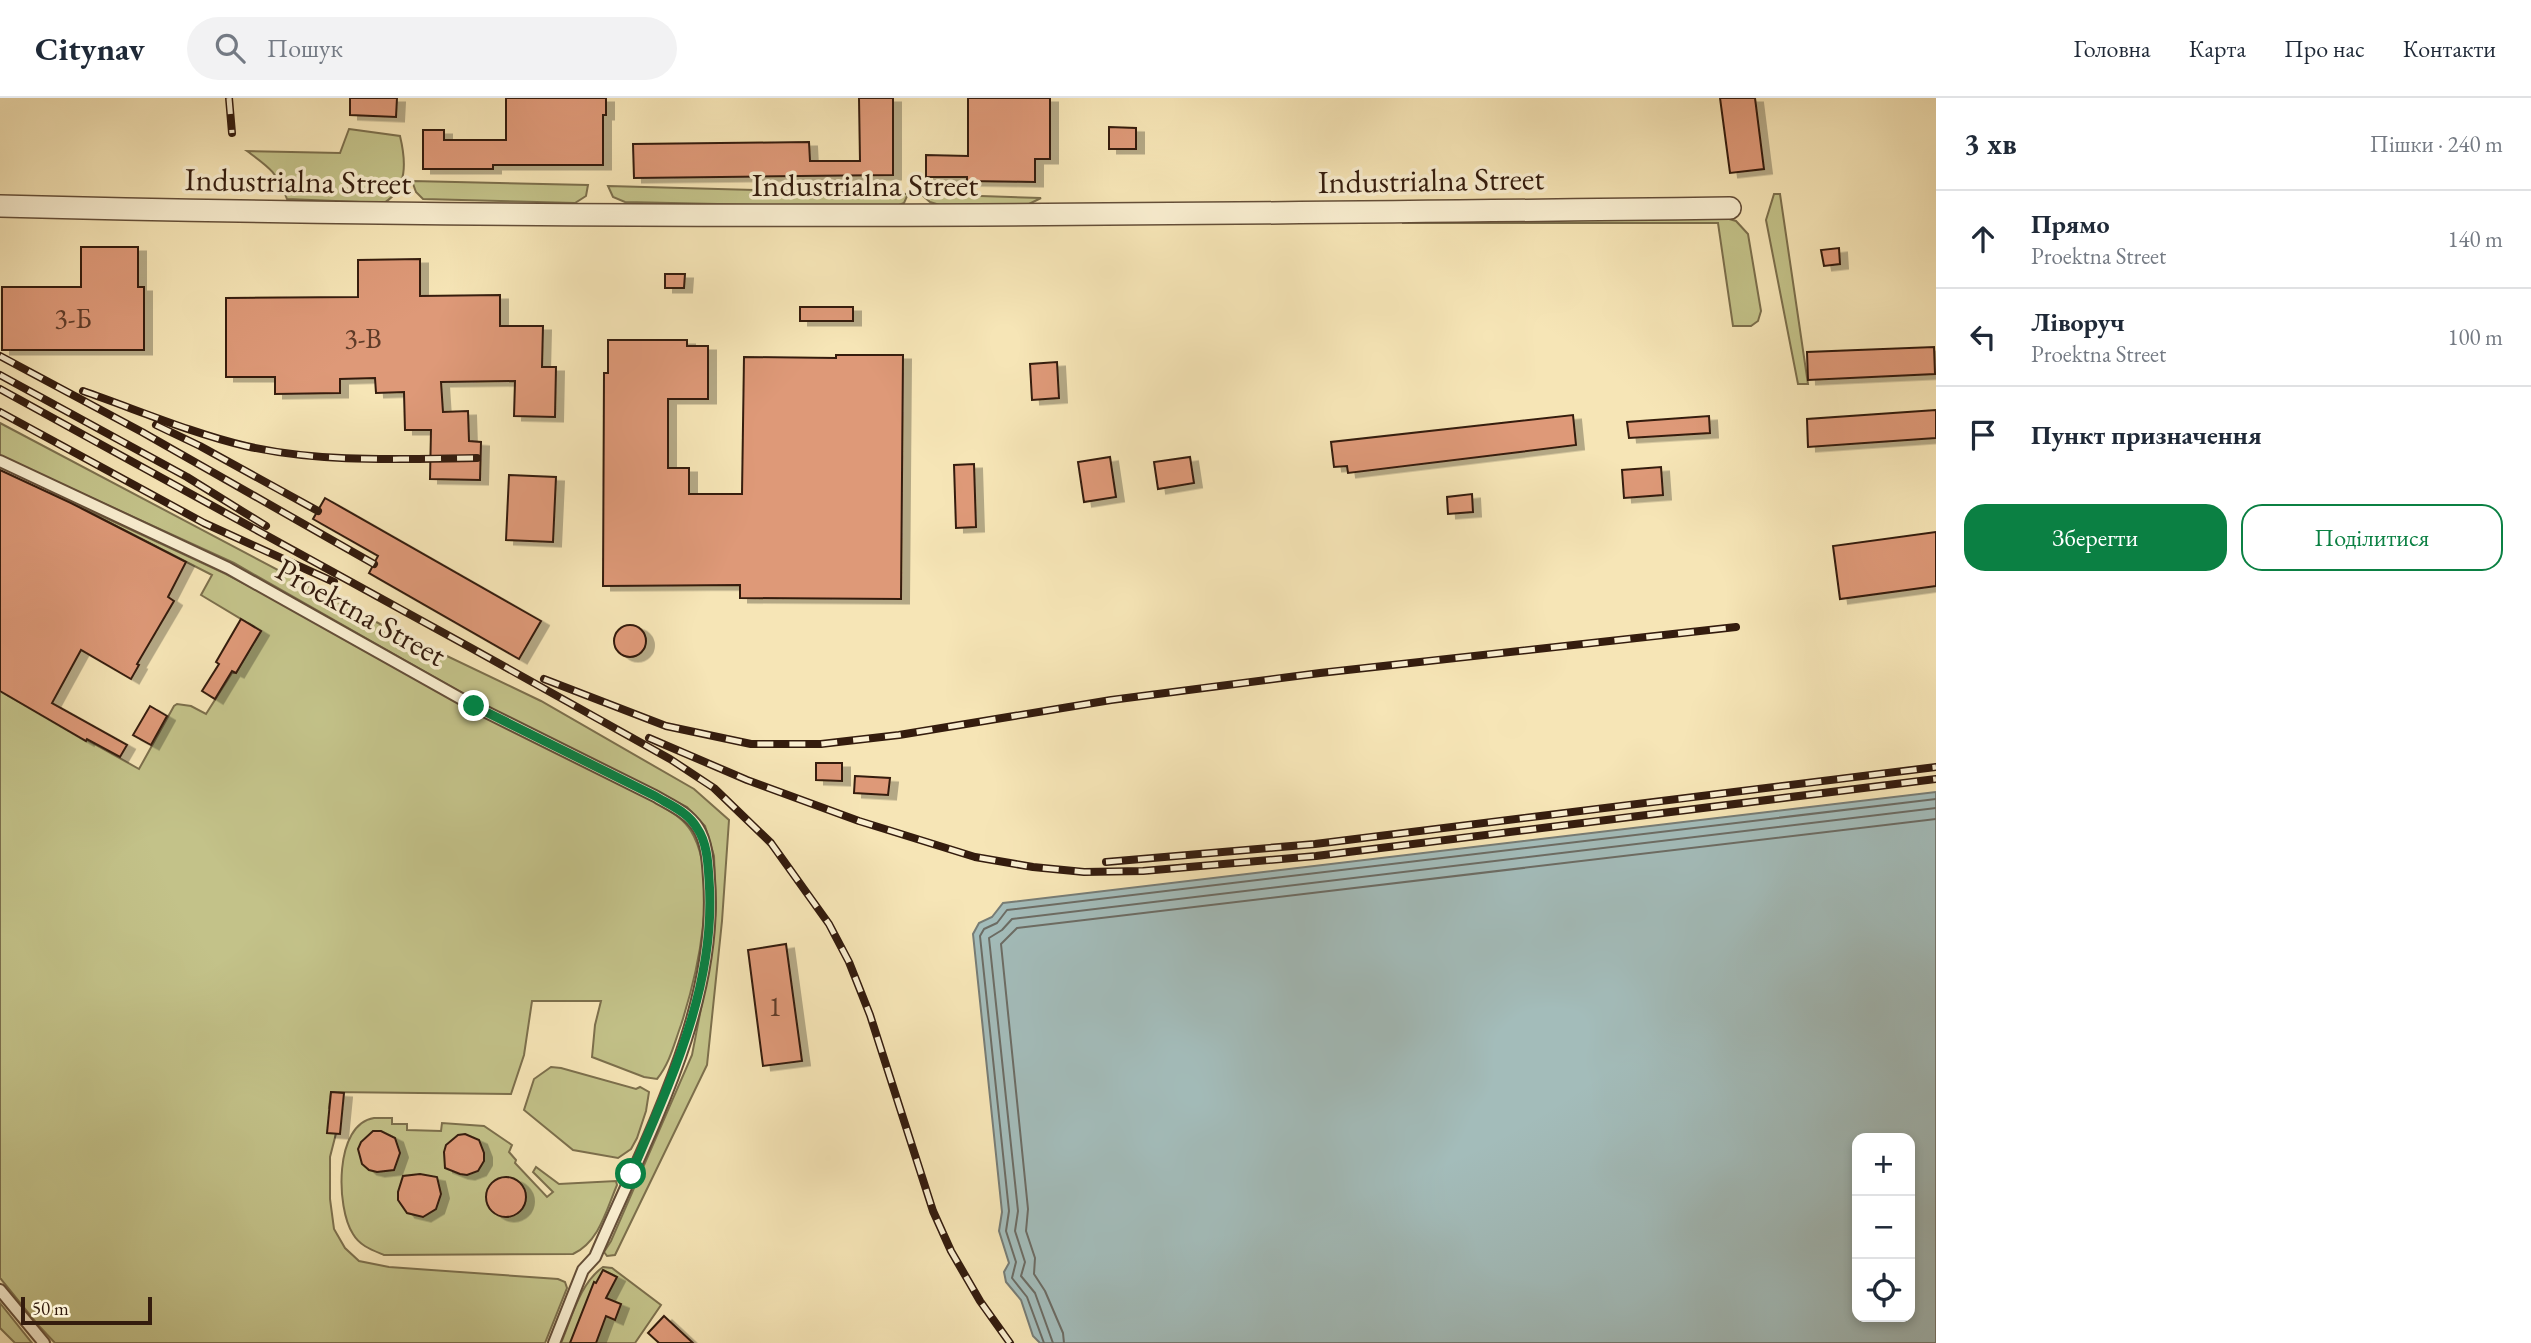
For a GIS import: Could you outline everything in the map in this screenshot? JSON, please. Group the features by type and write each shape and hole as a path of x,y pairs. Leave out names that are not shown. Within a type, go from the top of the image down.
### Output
{"street":[{"name":"Industrialna Street","path":"0,206 288,214 850,217 1730,208"}],"lane":[{"name":"Proektna Street","path":"0,461 228,568 474,706 684,812 698,828 707,856 711,908 696,1007 674,1072 596,1256 583,1270 554,1343"},
{"path":"0,1290 44,1343"}],"shaded area":[{"path":"349,129 400,136 404,164 401,182 392,197 384,203 287,199 272,171 247,151 340,153"},
{"path":"412,181 588,185 586,196 575,203 423,199 416,192"},
{"path":"608,186 908,194 904,203 892,208 625,202 613,197"},
{"path":"921,194 1041,198 1027,205 943,206 930,202"},
{"path":"1774,194 1780,194 1808,384 1798,384 1766,220"},
{"path":"1719,216 1736,221 1748,234 1761,311 1758,321 1751,326 1733,326 1718,223 1402,223"},
{"path":"0,423 382,625 541,701 694,789 729,820 707,1065 615,1255 607,1256 604,1252 692,1055 711,957 716,908 714,856 705,826 687,807 478,702 234,563 0,456"},
{"path":"50,492 226,574 321,624 471,709 653,801 679,817 691,831 700,851 704,875 703,927 681,1025 668,1060 657,1079 644,1077 592,1057 595,1025 601,1001 532,1001 524,1055 511,1094 331,1092 329,1108 342,1110 330,1157 330,1199 334,1229 345,1248 359,1261 389,1267 558,1279 565,1282 567,1288 545,1343 55,1343 0,1278 0,691 139,769 174,706 191,706 206,714 232,673 236,673 261,631 201,595 212,575"},
{"path":"551,1067 636,1089 640,1087 649,1092 646,1111 631,1149 618,1158 573,1150 524,1110 534,1079"},
{"path":"374,1118 392,1118 392,1124 407,1124 407,1130 441,1131 442,1123 484,1126 512,1145 509,1152 516,1160 515,1163 547,1197 553,1192 533,1172 536,1167 559,1184 616,1181 617,1185 595,1234 582,1249 573,1254 384,1255 363,1245 356,1238 347,1222 343,1206 342,1168 345,1150 351,1135 361,1124"},
{"path":"603,1267 612,1268 661,1305 635,1343 561,1343 583,1291"},
{"path":"0,1303 32,1343 15,1343 0,1328"}],"water":[{"path":"1936,792 1936,1343 1040,1343 1033,1336 1021,1300 1006,1282 1004,1272 1009,1263 999,1231 1002,1212 973,934 979,923 992,917 1003,903"}],"building":[{"path":"350,98 397,98 396,117 350,115"},
{"path":"506,98 606,98 606,115 603,115 603,165 493,165 493,169 423,169 423,130 444,130 444,140 506,140"},
{"path":"859,98 893,98 893,175 634,178 633,144 809,142 810,161 860,161"},
{"path":"968,98 1050,98 1050,159 1035,159 1035,182 967,181 967,177 926,177 926,155 968,156"},
{"path":"1720,98 1755,98 1764,169 1730,173"},
{"path":"1109,127 1136,128 1136,149 1109,149"},
{"path":"81,247 138,247 138,287 144,287 144,350 2,350 2,287 81,287"},
{"path":"1839,248 1840,264 1824,266 1821,250"},
{"path":"420,259 420,296 500,295 500,326 543,326 542,367 556,367 555,417 514,416 515,381 441,382 443,412 468,411 469,441 481,442 480,480 430,479 431,430 405,430 404,392 376,393 375,378 340,379 340,393 275,394 275,377 226,377 226,298 358,297 358,260"},
{"path":"665,274 685,274 684,288 665,288"},
{"path":"800,307 853,307 853,321 800,321"},
{"path":"608,340 687,340 687,346 708,346 708,399 668,399 668,468 689,468 689,494 742,494 744,357 836,358 836,355 903,355 901,599 740,598 740,585 603,586 604,373 608,373"},
{"path":"1934,347 1935,374 1808,380 1807,352"},
{"path":"1057,362 1059,398 1032,400 1030,364"},
{"path":"1936,410 1936,438 1808,447 1807,419"},
{"path":"1573,415 1576,445 1348,473 1347,466 1334,467 1331,442"},
{"path":"1709,416 1710,433 1629,438 1627,422"},
{"path":"1110,457 1116,497 1084,502 1078,462"},
{"path":"1190,457 1194,483 1158,489 1154,462"},
{"path":"974,464 976,527 956,528 954,465"},
{"path":"1661,467 1663,495 1624,498 1622,470"},
{"path":"0,470 186,562 168,597 174,601 131,679 81,650 52,703 127,745 120,757 87,739 86,741 0,691"},
{"path":"509,475 556,477 553,542 506,540"},
{"path":"1472,494 1473,512 1448,514 1447,497"},
{"path":"325,498 541,621 519,659 369,573 378,556 313,519"},
{"path":"1936,532 1936,586 1840,599 1833,546"},
{"path":"241,619 261,631 236,673 232,671 215,699 202,691"},
{"path":"630,625 641,630 646,641 641,652 630,657 619,652 614,641 619,630"},
{"path":"150,706 167,716 151,745 133,735"},
{"path":"816,763 842,763 842,781 816,780"},
{"path":"855,776 890,778 888,795 854,793"},
{"path":"786,944 802,1061 763,1066 748,950"},
{"path":"331,1092 344,1093 340,1134 327,1133"},
{"path":"373,1131 381,1131 395,1138 400,1153 394,1170 377,1172 362,1164 358,1149 361,1142"},
{"path":"465,1134 479,1140 484,1153 484,1161 478,1171 467,1175 445,1168 444,1152 446,1145 458,1135"},
{"path":"420,1174 437,1177 441,1194 436,1209 423,1217 407,1213 398,1200 403,1176"},
{"path":"506,1177 520,1183 526,1197 520,1211 506,1217 492,1211 486,1197 492,1183"},
{"path":"603,1270 617,1277 606,1298 621,1304 615,1320 606,1316 596,1343 570,1343 594,1282 596,1283"},
{"path":"664,1316 693,1343 659,1343 648,1333"}],"railway":[{"path":"229,98 232,133"},
{"path":"0,356 142,432 374,564"},
{"path":"0,375 187,477 266,526"},
{"path":"0,389 670,759 714,788 771,843 829,924 849,962 870,1015 933,1211 951,1251 980,1301 1010,1343"},
{"path":"83,391 206,435 274,451 332,458 477,458"},
{"path":"0,412 204,523 334,582"},
{"path":"156,425 318,511"},
{"path":"544,679 666,726 751,744 821,744 899,735 1111,700 1320,673 1736,627"},
{"path":"649,738 747,780 859,821 975,857 1084,872 1143,871 1316,856 1936,779"},
{"path":"1106,862 1315,844 1936,767"}],"route":[{"path":"474,706 655,796 684,812 698,828 707,856 711,908 696,1007 683,1051 631,1174"}]}
